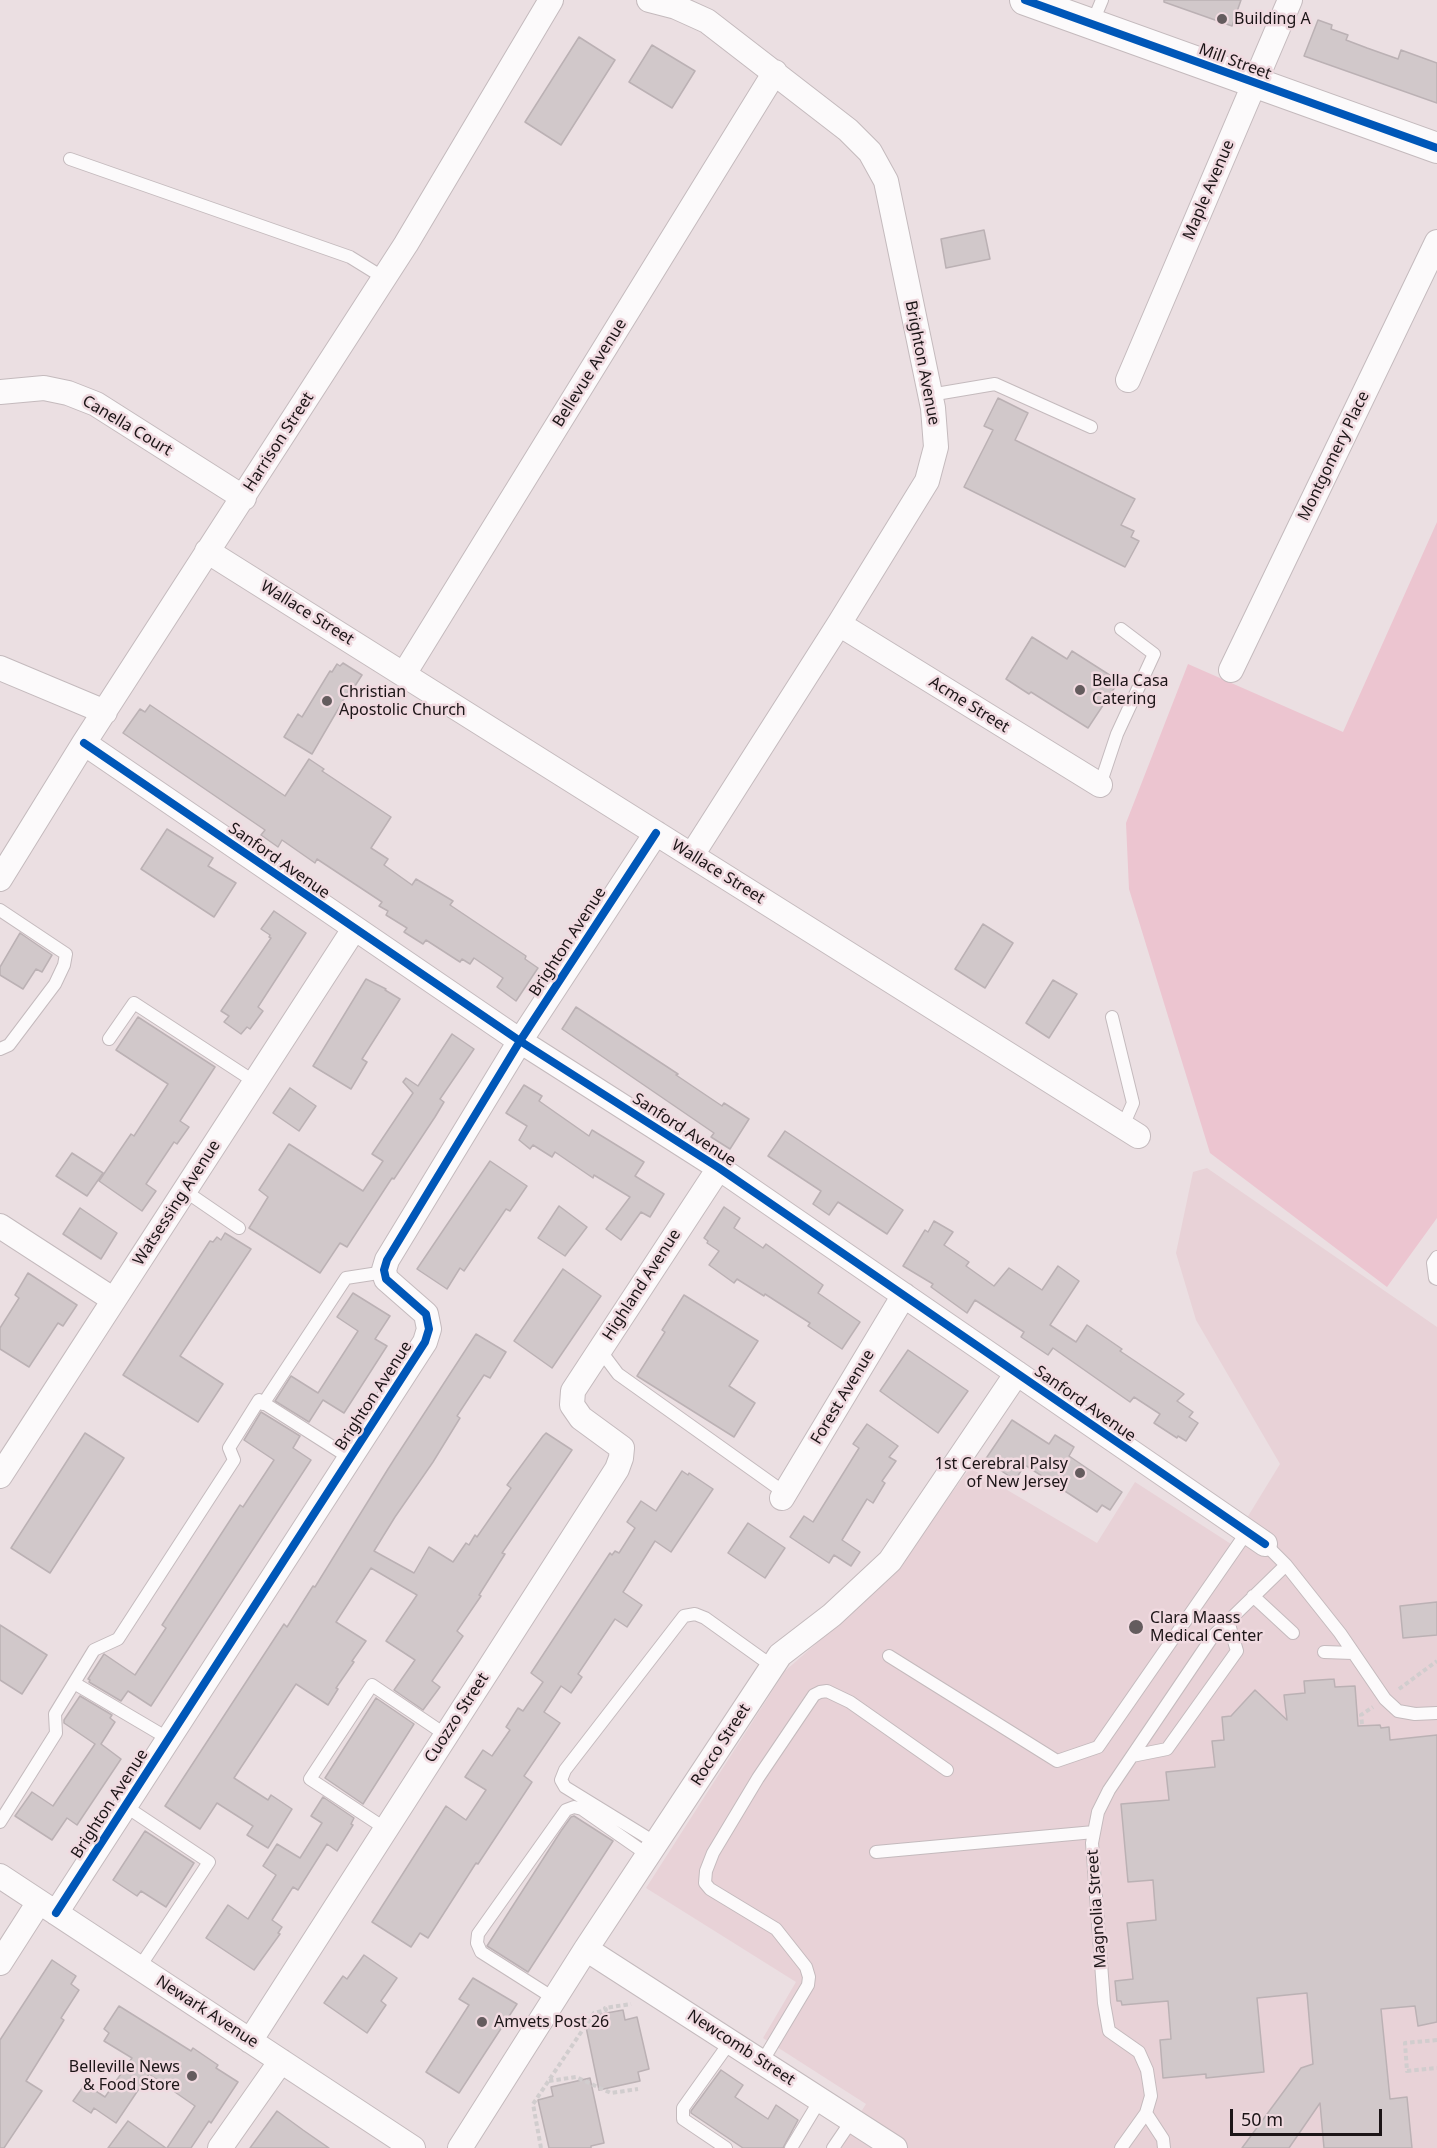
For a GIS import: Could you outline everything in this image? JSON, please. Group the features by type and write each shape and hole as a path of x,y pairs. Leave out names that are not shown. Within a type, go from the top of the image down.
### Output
{"street":[{"name":"Harrison Street","path":"0,879 84,743 384,278 547,0"},
{"name":"Brighton Avenue","path":"649,0 676,7 707,21 848,129 870,152 886,181 930,395 936,447 927,481 692,855"},
{"name":"Mill Street","path":"1025,0 1097,12 1254,84 1437,148"},
{"name":"Maple Avenue","path":"1128,380 1290,0"},
{"name":"Bellevue Avenue","path":"404,674 775,72"},
{"name":"Montgomery Place","path":"1231,670 1437,242"},
{"name":"Canella Court","path":"0,392 44,388 68,393 96,404 244,498"},
{"name":"Wallace Street","path":"207,551 1130,1131"},
{"name":"Acme Street","path":"839,624 1100,785"},
{"path":"0,668 105,712"},
{"name":"Sanford Avenue","path":"84,743 520,1041 718,1168 1256,1538"},
{"name":"Brighton Avenue","path":"0,1963 47,1908 125,1806 425,1342 429,1329 426,1314 386,1279 387,1260 520,1041 656,833"},
{"name":"Watsessing Avenue","path":"0,1476 354,929"},
{"name":"Highland Avenue","path":"572,1405 573,1391 718,1168"},
{"path":"0,1226 114,1300"},
{"name":"Forest Avenue","path":"783,1496 904,1295"},
{"name":"Rocco Street","path":"460,2148 586,1949 772,1666 780,1655 832,1615 890,1561 1017,1373"},
{"name":"Cuozzo Street","path":"250,2041 617,1469 622,1448 580,1418 572,1405"},
{"name":"Newark Avenue","path":"0,1876 413,2148"},
{"name":"Newcomb Street","path":"586,1949 895,2148"},
{"path":"220,2148 281,2061"}],"lane":[{"path":"70,159 350,257 384,278"},
{"path":"930,395 995,384 1091,427"},
{"path":"1100,785 1117,734 1154,654 1120,629"},
{"path":"0,910 66,954 64,965 55,984 9,1045 0,1049"},
{"path":"109,1039 134,1003 255,1082"},
{"path":"1112,1017 1132,1103 1130,1131"},
{"path":"185,1191 239,1228"},
{"path":"1437,1257 1433,1263 1437,1279"},
{"path":"263,1404 346,1278 385,1272"},
{"path":"600,1350 618,1374 783,1496"},
{"path":"0,1822 56,1733 55,1714 94,1650 118,1639 234,1460 229,1448 259,1400 350,1458"},
{"path":"889,1656 1057,1761 1098,1747 1256,1538 1286,1565 1385,1699 1398,1711 1415,1714 1437,1713"},
{"name":"Magnolia Street","path":"1121,2148 1146,2113 1152,2096 1147,2070 1139,2052 1109,2031 1105,2012 1092,1843 1098,1812 1109,1790 1213,1636 1286,1565"},
{"path":"1253,1596 1293,1633"},
{"path":"652,1849 565,1788 561,1780 565,1770 684,1616 695,1614 705,1618 772,1666"},
{"path":"1132,1756 1167,1749 1237,1651 1228,1621"},
{"path":"1324,1652 1353,1653"},
{"path":"74,1683 169,1738"},
{"path":"386,1829 310,1779 372,1685 446,1735"},
{"path":"762,2062 808,1985 809,1977 806,1967 776,1929 710,1889 705,1883 706,1871 713,1853 758,1778 814,1695 827,1691 850,1702 948,1770"},
{"path":"125,1806 209,1862 139,1968"},
{"path":"555,1999 482,1952 477,1943 478,1934 566,1810 574,1807 582,1809 652,1849"},
{"path":"876,1852 1094,1832"},
{"path":"726,2148 683,2119 683,2108 730,2042"},
{"path":"791,2148 820,2100"},
{"path":"1146,2113 1163,2139 1164,2148"},
{"path":"833,2148 852,2120"}],"path":[{"path":"1399,1689 1437,1661"},
{"path":"1362,1724 1361,1715 1374,1706"},
{"path":"541,2148 533,2104 594,2013 606,2010 605,2008 637,2003"},
{"path":"1437,2040 1405,2043 1407,2071 1437,2068"},
{"path":"548,2082 576,2077 611,2093 638,2089"}],"shaded area":[{"path":"1437,522 1437,1218 1387,1287 1210,1153 1129,889 1126,823 1188,664 1343,732"},
{"name":"Clara Maass Medical Center","path":"1207,1168 1437,1327 1437,2148 838,2148 866,2104 763,2038 796,1982 646,1888 785,1671 886,1582 970,1468 1097,1543 1135,1482 1231,1544 1280,1464 1196,1320 1176,1253 1193,1172"}],"building":[{"name":"Building A","path":"1164,0 1241,0 1232,26 1164,2"},
{"path":"1318,20 1332,25 1331,29 1348,35 1346,40 1367,48 1398,59 1401,50 1437,63 1437,103 1304,56"},
{"path":"579,37 615,60 561,145 525,122"},
{"path":"652,45 695,71 672,108 629,82"},
{"path":"984,230 990,259 946,268 941,239"},
{"path":"998,398 1028,413 1015,440 1135,499 1121,525 1134,531 1131,537 1139,541 1125,567 964,487 993,430 984,426"},
{"name":"Bella Casa Catering","path":"1032,637 1067,659 1072,651 1119,681 1088,728 1006,679"},
{"name":"Christian Apostolic Church","path":"343,663 362,675 353,689 351,687 312,754 284,737 298,714 302,717 330,671 332,672 337,664 340,666"},
{"path":"150,705 285,796 309,759 324,769 322,771 391,817 371,848 388,859 384,865 412,885 416,879 453,901 450,905 526,956 525,959 538,968 516,1001 497,987 503,978 474,958 470,964 462,959 460,962 426,940 423,944 404,932 407,928 386,915 388,911 379,906 382,902 317,859 315,863 282,840 278,847 261,835 265,830 123,733 140,709 145,712"},
{"path":"167,829 213,858 208,866 236,883 214,917 141,869"},
{"path":"274,911 306,933 258,1007 263,1011 250,1029 247,1027 241,1034 224,1022 229,1016 221,1011 271,938 261,929"},
{"path":"983,924 1013,943 985,988 955,969"},
{"path":"20,933 52,955 42,972 36,969 23,989 0,975 0,967"},
{"path":"366,979 400,999 362,1059 367,1062 351,1089 313,1066"},
{"path":"1053,980 1077,994 1049,1038 1026,1023"},
{"path":"576,1007 722,1106 724,1103 749,1119 730,1149 711,1137 714,1133 562,1029"},
{"path":"138,1017 215,1067 180,1121 189,1127 177,1144 174,1142 146,1184 156,1191 142,1211 99,1181 131,1134 134,1136 168,1084 116,1050"},
{"path":"452,1034 474,1049 440,1099 444,1102 394,1179 392,1178 347,1247 340,1243 320,1273 249,1228 268,1197 259,1190 289,1144 363,1191 383,1161 372,1154 413,1093 403,1082 406,1078 418,1086"},
{"path":"524,1085 542,1096 539,1101 589,1136 592,1130 644,1162 635,1176 664,1194 650,1217 641,1212 621,1240 606,1229 630,1197 594,1175 593,1178 555,1152 552,1157 533,1145 530,1149 519,1140 527,1126 506,1113"},
{"path":"290,1088 316,1106 299,1131 273,1113"},
{"path":"785,1131 903,1210 887,1234 838,1202 829,1215 813,1204 821,1191 768,1156"},
{"path":"72,1153 103,1173 87,1196 56,1176"},
{"path":"490,1161 527,1186 510,1211 506,1209 464,1271 460,1268 447,1289 417,1269"},
{"path":"559,1206 587,1227 565,1256 538,1238"},
{"path":"724,1207 740,1218 734,1228 763,1248 766,1244 823,1285 818,1293 860,1322 842,1349 808,1326 810,1323 765,1294 764,1296 737,1279 734,1283 709,1265 719,1251 707,1243 708,1241 704,1238"},
{"path":"80,1208 117,1233 101,1259 63,1234"},
{"path":"934,1221 953,1232 944,1245 969,1262 966,1266 994,1286 1009,1268 1042,1290 1058,1266 1079,1281 1050,1325 1076,1342 1087,1325 1122,1349 1120,1351 1184,1394 1177,1401 1193,1412 1189,1417 1198,1423 1186,1441 1154,1423 1160,1414 1134,1397 1130,1402 1053,1348 1048,1355 1021,1337 1024,1332 975,1300 967,1313 931,1287 933,1284 903,1266 925,1230 928,1232"},
{"path":"225,1233 251,1249 180,1356 223,1384 198,1422 123,1375 210,1241 213,1242 217,1237 221,1240"},
{"path":"563,1269 601,1296 552,1368 514,1341"},
{"path":"28,1273 77,1305 63,1326 58,1323 29,1367 0,1349 0,1328 19,1298 15,1295"},
{"path":"353,1293 390,1316 375,1339 387,1346 344,1413 323,1400 309,1422 275,1401 291,1376 318,1393 358,1331 337,1317"},
{"path":"684,1295 758,1341 729,1386 755,1403 734,1437 637,1376 665,1332 662,1330"},
{"path":"476,1334 506,1352 490,1378 484,1375 457,1416 460,1418 433,1462 374,1551 414,1573 429,1547 453,1562 466,1543 469,1545 475,1535 477,1537 511,1488 507,1485 546,1433 572,1450 502,1553 505,1554 479,1595 481,1596 457,1631 463,1636 432,1681 440,1687 423,1710 394,1690 415,1660 386,1641 417,1595 371,1568 336,1622 366,1641 352,1661 354,1662 336,1688 338,1689 328,1705 296,1684 234,1778 268,1800 271,1795 292,1809 268,1848 247,1835 253,1826 217,1803 200,1829 165,1806 284,1624 287,1627 313,1586 315,1587"},
{"path":"908,1350 968,1391 938,1433 880,1391"},
{"path":"261,1412 300,1436 293,1448 311,1460 151,1706 128,1691 121,1701 89,1682 88,1679 104,1654 135,1675 166,1628 162,1625 240,1505 243,1507 274,1460 244,1440"},
{"path":"1012,1420 1049,1444 1055,1435 1074,1447 1069,1456 1122,1492 1110,1510 1102,1505 1097,1512 1025,1465 1015,1480 985,1460"},
{"path":"867,1424 898,1446 889,1457 896,1461 882,1481 885,1483 873,1503 867,1499 842,1540 860,1552 851,1566 834,1555 829,1563 790,1537 804,1516 813,1522 859,1448 853,1444"},
{"path":"85,1433 124,1458 50,1573 11,1548"},
{"path":"682,1471 713,1489 671,1552 655,1541 623,1592 642,1605 627,1627 615,1619 578,1674 582,1677 571,1693 561,1686 544,1712 560,1723 524,1776 532,1782 428,1938 420,1933 411,1947 372,1922 446,1806 466,1820 486,1790 465,1777 483,1750 492,1756 510,1730 506,1727 518,1708 523,1711 543,1682 531,1673 610,1553 612,1555 615,1551 619,1553 635,1528 627,1522 641,1501 656,1511"},
{"path":"748,1523 785,1548 765,1578 728,1553"},
{"path":"1437,1602 1437,1635 1403,1638 1400,1606"},
{"path":"0,1625 47,1655 22,1694 0,1680"},
{"path":"1334,1679 1335,1687 1355,1686 1358,1726 1389,1727 1390,1740 1437,1735 1437,2022 1418,2026 1415,2006 1381,2009 1390,2099 1407,2097 1412,2148 1324,2148 1320,2103 1289,2148 1242,2148 1301,2068 1313,2064 1307,1993 1257,1998 1264,2072 1206,2078 1206,2074 1163,2078 1160,2040 1171,2039 1168,2001 1122,2005 1121,2001 1117,2001 1115,1981 1133,1979 1127,1923 1156,1920 1153,1880 1128,1882 1121,1804 1169,1800 1166,1772 1215,1767 1212,1741 1224,1740 1222,1717 1231,1716 1255,1690 1287,1720 1284,1695 1305,1693 1304,1681"},
{"path":"80,1696 112,1715 110,1718 115,1722 101,1744 121,1759 77,1825 67,1818 52,1840 15,1816 32,1792 53,1806 95,1744 64,1723"},
{"path":"376,1698 414,1724 363,1804 325,1778"},
{"path":"323,1797 354,1818 351,1824 353,1825 337,1851 327,1844 298,1890 293,1887 272,1920 282,1927 278,1933 280,1934 254,1970 206,1938 228,1905 248,1919 276,1875 263,1866 277,1844 300,1858 322,1823 311,1816"},
{"path":"574,1816 613,1841 528,1972 487,1946 561,1831"},
{"path":"145,1831 194,1863 166,1907 141,1891 137,1896 113,1880"},
{"path":"364,1955 397,1978 381,2001 386,2005 367,2033 324,2003 343,1976 347,1979"},
{"path":"52,1960 76,1976 71,1984 79,1990 61,2018 64,2020 26,2081 42,2091 4,2148 0,2148 0,2040"},
{"name":"Amvets Post 26","path":"473,1978 517,2004 459,2093 426,2072 469,2005 459,1999"},
{"path":"119,2006 191,2051 193,2048 218,2065 216,2068 238,2082 191,2148 167,2148 195,2106 149,2074 116,2123 94,2108 91,2113 73,2101 85,2084 105,2097 132,2058 104,2041 109,2033 104,2029"},
{"path":"623,2010 625,2020 637,2017 649,2069 638,2072 640,2081 599,2090 586,2027 598,2024 596,2015"},
{"path":"721,2070 743,2085 735,2097 768,2119 776,2105 798,2120 783,2148 743,2148 691,2113"},
{"path":"590,2078 604,2143 591,2146 591,2148 549,2148 538,2100 553,2096 551,2087"},
{"path":"277,2111 303,2130 329,2148 250,2148"},
{"path":"128,2121 166,2148 108,2148"}],"cycle path":[{"path":"1025,0 1437,148"},
{"path":"84,743 520,1041 719,1168 1265,1544"},
{"path":"56,1913 425,1342 429,1329 426,1314 386,1279 384,1270 387,1260 520,1041 656,833"}],"place":[{"name":"Building A","path":"1222,19"},
{"name":"Bella Casa Catering","path":"1080,690"},
{"name":"Christian Apostolic Church","path":"327,701"},
{"name":"1st Cerebral Palsy of New Jersey","path":"1080,1473"},
{"name":"Clara Maass Medical Center","path":"1136,1627"},
{"name":"Amvets Post 26","path":"482,2022"},
{"name":"Belleville News & Food Store","path":"192,2076"}]}
